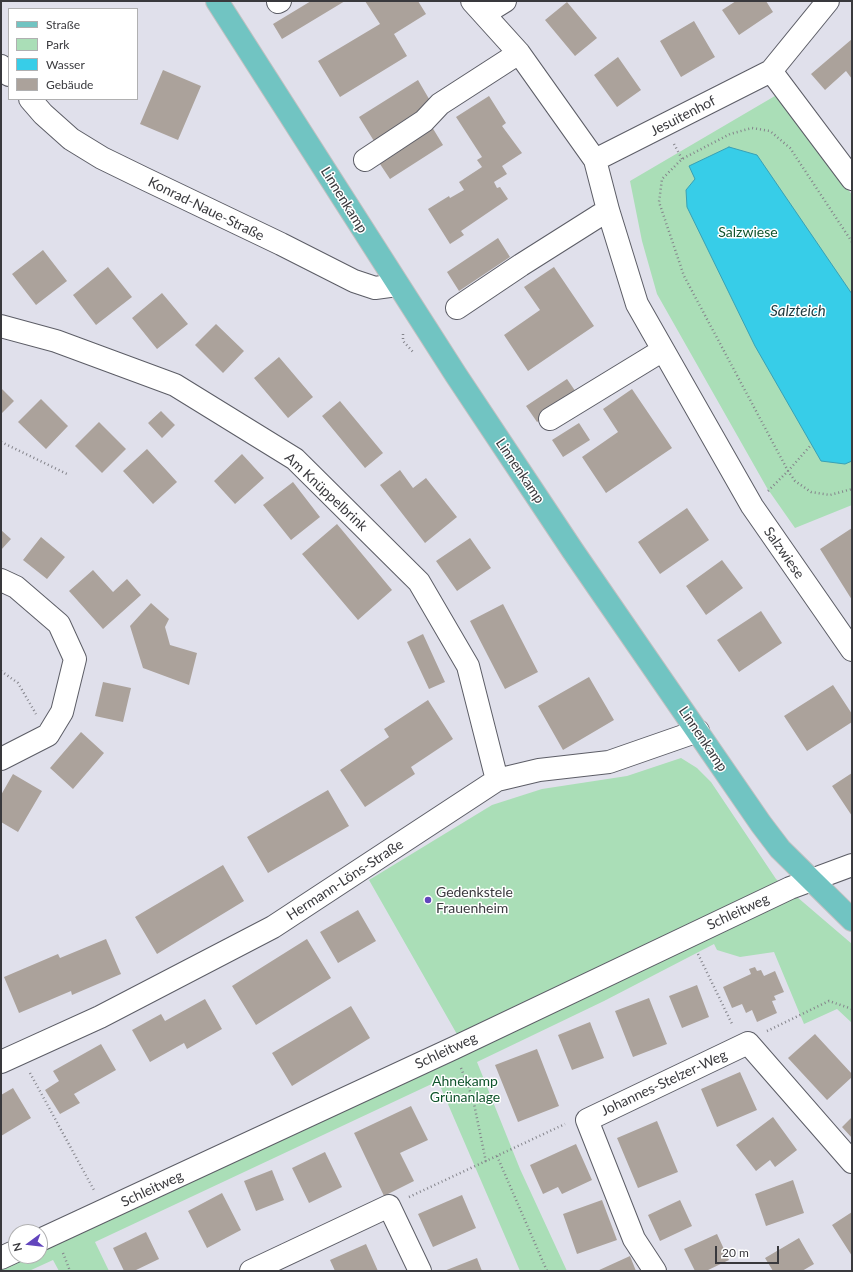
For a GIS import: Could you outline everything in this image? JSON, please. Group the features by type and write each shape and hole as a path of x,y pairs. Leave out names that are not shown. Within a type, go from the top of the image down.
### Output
{"main road":[{"name":"Linnenkamp","path":"217,1 397,285 573,551 764,828 780,849 852,920"}],"street":[{"name":"Salzwiese","path":"505,1 478,8 519,53 595,160 608,210 637,304 752,506 852,650"},
{"name":"Jesuitenhof","path":"595,160 771,71 828,1"},
{"path":"365,160 424,121 440,104 519,53"},
{"path":"1,66 8,74"},
{"path":"771,71 852,179"},
{"name":"Konrad-Naue-Straße","path":"31,100 71,139 102,158 354,281 375,288 397,285"},
{"path":"457,308 520,265 608,210"},
{"name":"Am Knüppelbrink","path":"1,326 56,342 175,385 295,459 420,582 468,666 497,780"},
{"path":"550,419 663,350"},
{"path":"1,580 16,587 59,624 74,659 62,712 48,735 1,759"},
{"name":"Hermann-Löns-Straße","path":"10,1058 100,1017 273,927 497,780 539,770 609,762 698,731"},
{"name":"Schleitweg","path":"48,1236 454,1048 790,888 852,865"},
{"path":"745,1045 852,1162"},
{"name":"Johannes-Stelzer-Weg","path":"655,1271 634,1239 587,1120 745,1045"},
{"path":"251,1271 389,1206 420,1271"}],"path":[{"path":"852,242 790,148 770,131 752,128 730,134 682,159 662,179 659,202 684,276 705,318 788,471 795,481 811,492 830,495 852,490"},
{"path":"1,442 69,475"},
{"path":"752,506 788,471 811,445"},
{"path":"1,671 18,683 48,735"},
{"path":"689,935 745,1045 756,1036 830,1001 852,1009"},
{"path":"454,1048 473,1099 486,1162"},
{"path":"10,1058 104,1211"},
{"path":"389,1206 486,1162 574,1119 587,1120"},
{"path":"497,1156 547,1271"}],"green space":[{"name":"Salzwiese","path":"780,93 852,195 852,505 795,528 767,488 657,294 642,241 630,181"},
{"name":"Ahnekamp Grünanlage","path":"681,758 697,768 711,782 776,879 852,944 852,1023 837,1009 804,1024 774,952 740,957 717,950 714,944 604,1001 477,1062 520,1169 567,1271 520,1271 438,1081 95,1242 109,1271 59,1271 53,1260 48,1262 48,1228 458,1036 369,880 492,805 542,789 627,776"},
{"path":"1,1248 8,1252 8,1264 44,1264 29,1271 1,1271"}],"water":[{"name":"Salzteich","path":"729,147 757,155 852,294 852,461 845,464 821,461 755,346 687,207 686,190 695,179 689,166"}],"building":[{"path":"311,1 345,1 282,39 273,24"},
{"path":"365,1 418,1 426,14 394,34 407,56 340,97 318,61 380,24"},
{"path":"736,1 766,1 773,12 739,35 722,10"},
{"path":"567,2 597,38 575,56 545,20"},
{"path":"694,21 715,57 681,77 660,41"},
{"path":"852,39 852,79 846,71 825,90 811,74"},
{"path":"618,57 641,90 617,107 594,75"},
{"path":"163,70 201,86 178,140 140,124"},
{"path":"418,80 432,104 374,141 359,117"},
{"path":"489,96 506,123 502,126 522,153 502,166 507,174 494,182 497,188 500,187 508,199 461,231 464,235 450,244 428,209 449,196 450,198 464,190 459,182 482,167 477,160 482,157 456,117"},
{"path":"432,127 443,145 390,179 378,161"},
{"path":"498,238 510,257 459,291 447,272"},
{"path":"43,250 67,281 36,305 12,274"},
{"path":"108,267 132,297 96,325 73,295"},
{"path":"554,267 594,326 528,371 504,335 540,310 524,287"},
{"path":"162,293 188,324 157,349 132,318"},
{"path":"216,324 244,351 223,373 195,345"},
{"path":"279,357 313,397 288,418 254,378"},
{"path":"567,379 578,395 537,422 526,406"},
{"path":"1,388 14,401 1,414"},
{"path":"632,389 672,448 606,493 582,457 618,432 603,409"},
{"path":"41,399 68,426 46,449 18,422"},
{"path":"340,401 383,453 365,468 322,416"},
{"path":"161,411 175,425 162,438 148,423"},
{"path":"99,422 126,449 102,473 75,446"},
{"path":"579,423 590,440 563,457 552,440"},
{"path":"147,449 177,482 153,504 123,471"},
{"path":"242,454 264,478 235,504 214,481"},
{"path":"400,470 413,488 426,478 457,517 425,543 380,485"},
{"path":"293,482 320,517 291,540 263,505"},
{"path":"687,508 709,540 660,574 638,542"},
{"path":"337,524 392,590 358,620 302,554"},
{"path":"852,528 852,600 820,549"},
{"path":"1,530 11,539 1,550"},
{"path":"41,537 65,557 47,579 23,560"},
{"path":"470,538 491,568 457,591 436,561"},
{"path":"722,560 743,588 706,615 686,586"},
{"path":"93,570 113,592 127,579 141,595 103,629 69,591"},
{"path":"151,603 169,619 165,627 170,645 197,653 189,685 143,668 130,626"},
{"path":"503,604 538,672 505,689 470,621"},
{"path":"761,611 782,643 739,672 717,640"},
{"path":"423,634 445,682 429,689 407,642"},
{"path":"589,677 614,720 563,750 538,706"},
{"path":"103,682 131,688 123,722 95,716"},
{"path":"833,685 852,714 852,722 807,751 784,716"},
{"path":"428,700 453,739 411,767 415,774 365,807 340,770 389,737 384,729"},
{"path":"81,732 104,753 73,789 50,768"},
{"path":"852,773 852,816 832,786"},
{"path":"13,774 42,791 18,832 1,822 1,795"},
{"path":"328,790 349,826 268,873 247,837"},
{"path":"223,865 244,901 157,954 135,917"},
{"path":"358,910 376,941 338,963 320,932"},
{"path":"106,939 121,974 72,995 71,991 19,1013 4,977 58,954 60,958"},
{"path":"307,939 331,978 256,1025 232,986"},
{"path":"755,967 757,971 761,970 764,976 775,971 784,992 774,996 776,1000 772,1001 777,1013 757,1022 752,1010 746,1013 742,1004 732,1008 723,987 751,974 749,969"},
{"path":"697,985 709,1017 682,1028 669,996"},
{"path":"649,998 667,1044 633,1057 615,1011"},
{"path":"205,999 222,1029 187,1049 184,1043 150,1062 132,1030 161,1014 165,1021"},
{"path":"351,1006 370,1038 292,1086 272,1053"},
{"path":"590,1022 604,1058 572,1070 558,1035"},
{"path":"815,1034 852,1074 852,1077 827,1100 788,1058"},
{"path":"101,1044 116,1070 74,1094 80,1103 60,1114 45,1090 59,1081 53,1071"},
{"path":"537,1049 559,1106 518,1122 495,1065"},
{"path":"740,1072 757,1110 717,1127 701,1089"},
{"path":"13,1088 31,1118 1,1136 1,1095"},
{"path":"411,1106 428,1140 400,1153 414,1181 384,1196 354,1133"},
{"path":"773,1117 797,1150 775,1167 770,1160 756,1171 736,1145"},
{"path":"852,1117 852,1138 842,1127"},
{"path":"657,1121 678,1172 638,1188 617,1138"},
{"path":"576,1144 592,1180 562,1194 558,1187 543,1194 530,1165"},
{"path":"325,1152 342,1187 309,1203 292,1168"},
{"path":"272,1170 284,1200 256,1211 244,1181"},
{"path":"793,1180 804,1213 766,1226 755,1194"},
{"path":"222,1193 241,1230 207,1248 188,1211"},
{"path":"462,1195 476,1228 433,1247 418,1214"},
{"path":"602,1200 617,1240 577,1254 563,1214"},
{"path":"680,1200 692,1226 660,1241 648,1215"},
{"path":"852,1212 852,1256 832,1225"},
{"path":"146,1232 159,1259 134,1271 124,1271 113,1248"},
{"path":"717,1234 729,1260 706,1271 695,1271 684,1249"},
{"path":"799,1238 814,1264 802,1271 773,1271 765,1258"},
{"path":"366,1244 378,1271 335,1271 330,1260"},
{"path":"630,1256 636,1271 597,1271"},
{"path":"477,1258 482,1271 444,1271"}],"place":[{"name":"Gedenkstele Frauenheim","path":"428,900"}]}
